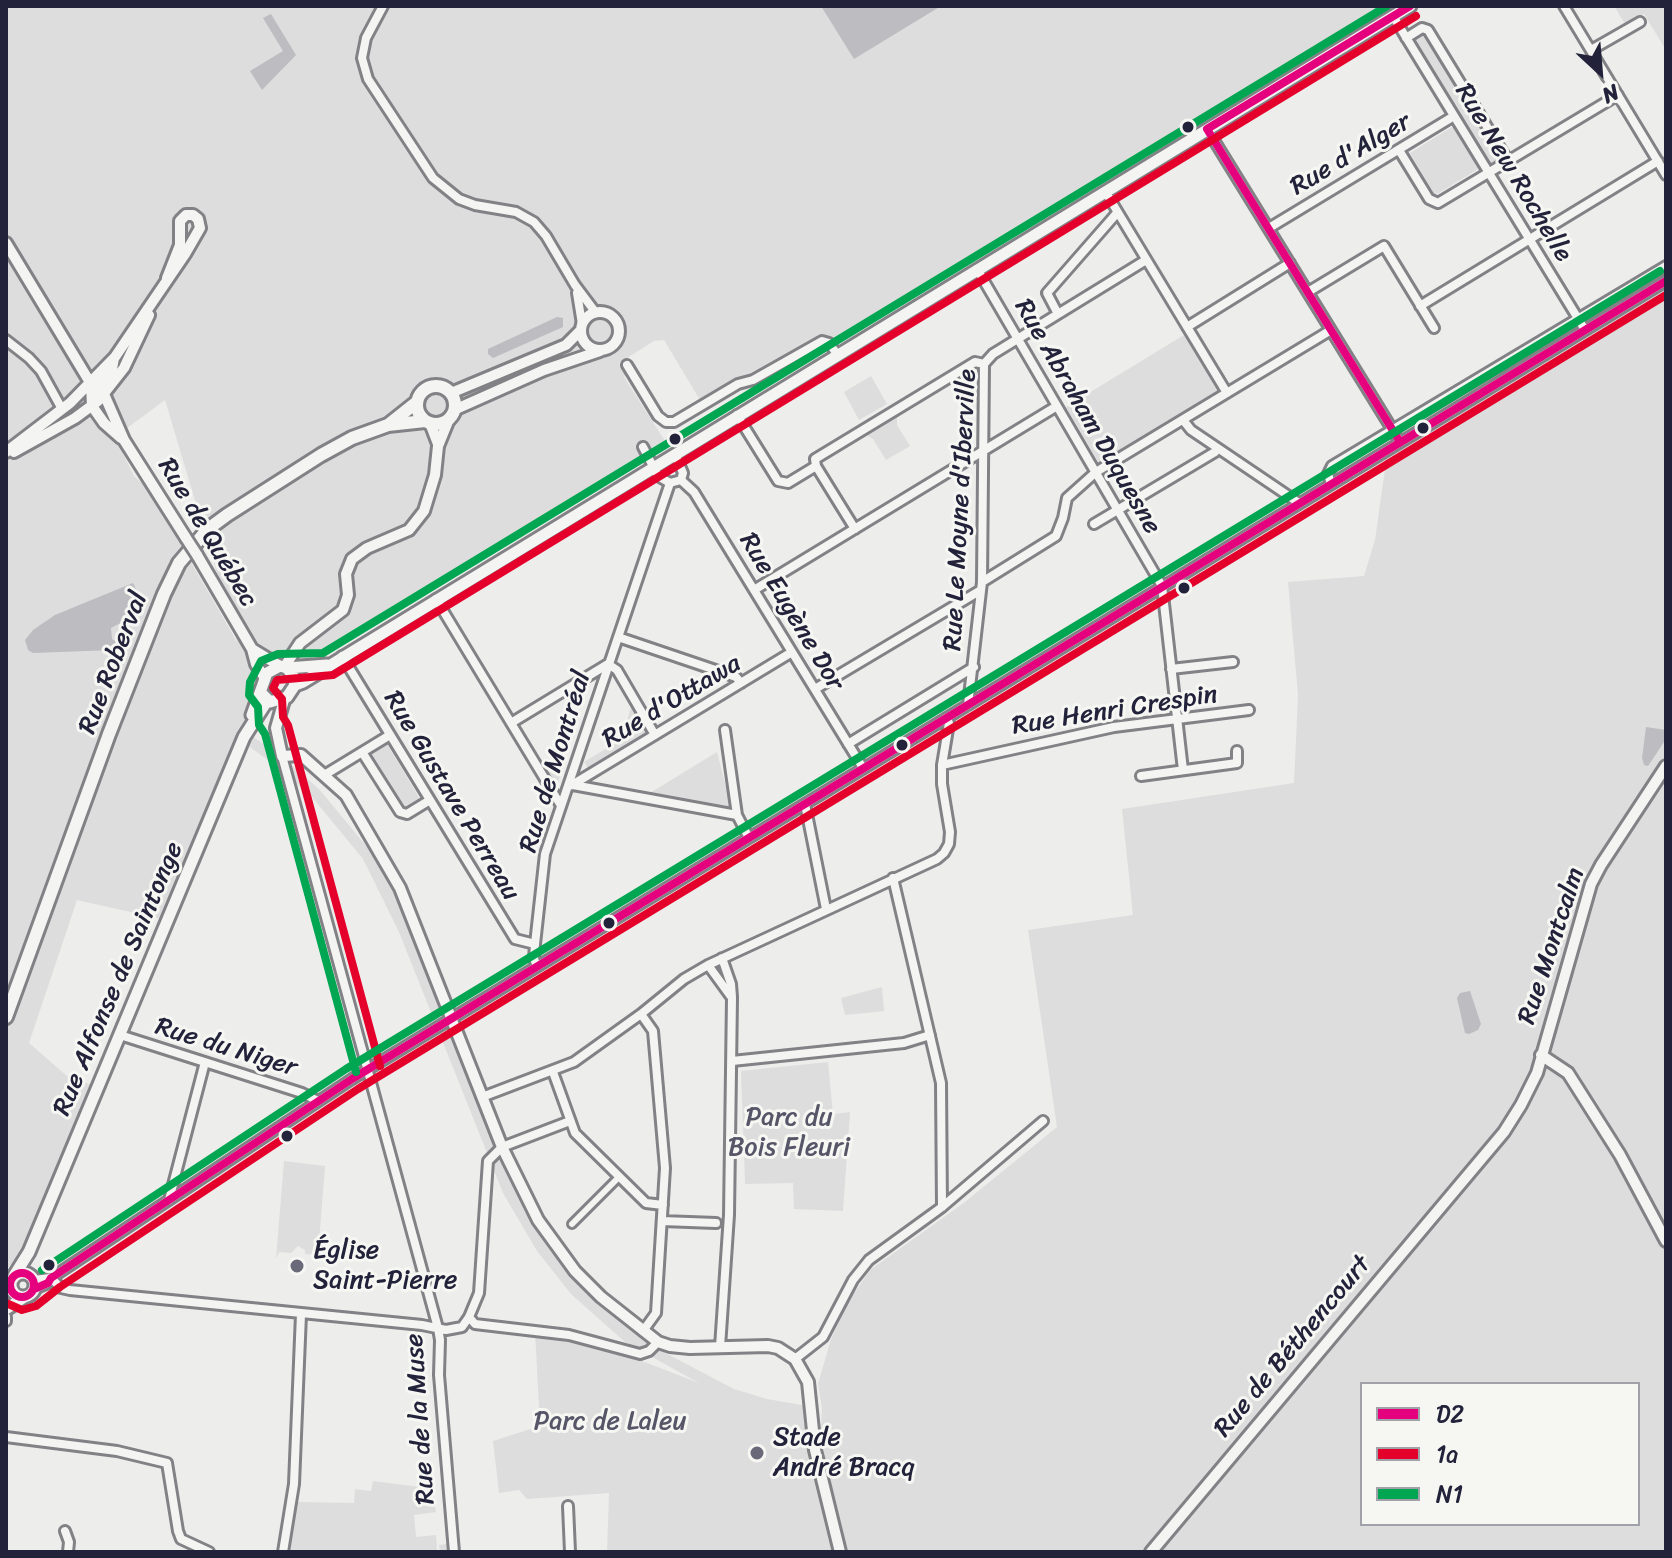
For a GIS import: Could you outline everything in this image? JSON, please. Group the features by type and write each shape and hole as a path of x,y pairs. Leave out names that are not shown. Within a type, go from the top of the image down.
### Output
{"main road":[{"path":"327,665 284,666 269,670 264,677 266,699 284,700 295,685 327,665 1410,6"},
{"path":"440,386 451,393 452,414 443,423 428,422 419,415 417,402 423,391 440,386"},
{"name":"Rue Roberval","path":"6,1017 109,734 179,563 208,529 251,498 332,449 388,425 417,402"},
{"name":"Rue Roberval","path":"388,425 428,422"},
{"path":"284,666 293,676 295,685"},
{"name":"Rue Alfonse de Saintonge","path":"6,1302 12,1281 29,1252 266,699"},
{"name":"Rue Alfonse de Saintonge","path":"29,1252 33,1282"},
{"path":"6,1309 23,1298 33,1282 21,1273 12,1281 13,1294 23,1298"}],"street":[{"path":"383,6 366,38 362,58 368,79 433,178 459,199 516,212 534,222 596,313"},
{"path":"1564,6 1666,175"},
{"name":"Rue New Rochelle","path":"1393,16 1585,330"},
{"path":"1591,50 1640,22"},
{"name":"Rue New Rochelle","path":"1406,38 1422,28 1428,30 1508,161"},
{"path":"1399,150 1433,202 1438,203 1618,95"},
{"name":"Rue d'Alger","path":"1269,228 1454,116"},
{"path":"1207,129 1400,442"},
{"path":"1420,306 1658,161"},
{"path":"1105,191 1227,393"},
{"path":"1058,314 1047,293 1117,213"},
{"path":"6,454 95,394 124,368 158,294 200,228 198,219 193,215 186,215 180,221 180,245 167,278"},
{"name":"Rue de Québec","path":"6,243 95,394 197,555 252,649 264,677"},
{"path":"1308,292 1384,246 1434,328"},
{"name":"Rue Le Moyne d'Iberville","path":"968,705 982,586 984,364 993,354 1146,260"},
{"path":"1187,327 1290,263"},
{"path":"1331,484 1328,474 1332,466 1666,266"},
{"name":"Rue Abraham Duquesne","path":"977,269 1162,586"},
{"path":"33,1282 48,1283 51,1278 368,1069 1666,281"},
{"path":"575,285 581,328 588,347 600,351"},
{"path":"6,454 62,409 95,394 115,357 158,294"},
{"path":"284,666 300,643 343,610 348,595 346,574 352,559 367,548 409,530 424,511 435,475 438,446 452,414 544,370 606,349 616,342 619,330 611,316 590,315 566,345 451,393"},
{"path":"815,689 982,586 1056,536 1067,498 1096,472 1331,330"},
{"path":"6,340 41,371 62,409"},
{"path":"627,365 658,416 666,422 674,422 738,384 753,380 822,341 829,343 837,354"},
{"path":"855,529 816,466 815,459 975,362 984,364"},
{"name":"Rue de Québec","path":"95,394 104,423 124,440"},
{"path":"754,590 1057,406"},
{"path":"737,415 778,481 788,483 816,466"},
{"path":"1183,420 1191,430 1217,449 1299,503"},
{"path":"428,422 438,446"},
{"path":"643,447 663,481 670,483 681,480 683,473 675,454"},
{"path":"1094,524 1217,449"},
{"name":"Rue Eugène Dor","path":"681,480 694,492 863,768"},
{"name":"Rue de Montréal","path":"537,966 535,944 545,854 670,483"},
{"path":"1162,586 1183,770"},
{"path":"436,599 560,804"},
{"path":"618,637 736,677 741,683"},
{"name":"Rue de Québec","path":"252,649 284,666"},
{"name":"Rue d'Ottawa","path":"569,785 792,652"},
{"name":"Rue Gustave Perreau","path":"342,656 515,939 535,944"},
{"path":"1171,669 1233,662"},
{"path":"511,723 608,664"},
{"name":"Rue de Montréal","path":"608,664 617,670 655,735"},
{"path":"848,744 974,667"},
{"name":"Rue de la Muse","path":"266,699 438,1328 454,1552"},
{"name":"Rue de la Muse","path":"273,725 284,700"},
{"name":"Rue Henri Crespin","path":"942,765 1114,727 1249,710"},
{"path":"482,1097 574,1062 684,979 708,965 937,859 949,844 949,815 942,784 949,723 946,718"},
{"path":"254,721 273,725"},
{"path":"725,730 737,815 749,838"},
{"path":"326,774 390,735"},
{"path":"1141,776 1237,763 1237,751"},
{"path":"362,752 400,812 407,814 430,800"},
{"path":"282,756 298,754 326,774 348,799 400,888 502,1147 525,1197 553,1243 601,1297 658,1342 679,1347 778,1348 795,1359 808,1382 811,1427 840,1552"},
{"name":"Rue Montcalm","path":"1539,1060 1591,884 1666,766"},
{"path":"569,785 737,815"},
{"path":"805,804 826,909"},
{"path":"893,878 941,1083 942,1207"},
{"path":"720,1347 729,1215 732,1061 731,984 722,958"},
{"path":"708,965 732,998"},
{"path":"641,1014 653,1031 665,1168 656,1313 643,1331"},
{"name":"Rue du Niger","path":"120,1035 302,1093 318,1101"},
{"path":"732,1061 904,1043 930,1035"},
{"path":"1539,1060 1568,1073 1620,1155 1666,1241"},
{"name":"Rue de Béthencourt","path":"1151,1552 1504,1132 1537,1073 1539,1060"},
{"path":"169,1200 205,1062"},
{"path":"553,1072 575,1133 646,1203 663,1205"},
{"path":"51,1278 61,1288 70,1290 446,1330 462,1327 479,1293 488,1161 502,1147 570,1121"},
{"path":"795,1359 823,1337 853,1280 869,1260 942,1207 1043,1121"},
{"path":"572,1224 619,1177"},
{"path":"662,1221 716,1223"},
{"path":"283,1552 294,1484 301,1314"},
{"path":"469,1317 475,1324 569,1335 640,1354 649,1351 658,1342"},
{"path":"6,1437 117,1451 167,1463 181,1539 209,1552"},
{"path":"568,1506 570,1552"},
{"path":"65,1531 69,1542 68,1552"}],"shaded area":[{"path":"6,6 1392,6 847,335 835,340 826,335 750,378 736,379 700,400 664,340 654,341 619,363 626,375 624,377 665,441 255,693 243,730 280,755 319,789 372,853 392,888 498,1154 530,1222 562,1267 598,1305 652,1346 734,1389 807,1406 808,1422 802,1421 805,1422 835,1552 607,1552 609,1493 527,1499 519,1490 499,1493 493,1441 540,1426 535,1332 585,1339 699,1383 625,1342 571,1294 537,1251 503,1193 399,932 363,859 312,797 239,739 161,919 77,900 29,1043 67,1076 92,1085 18,1258 6,1269","holes":["165,400 237,642 150,491 134,476 115,437"]},
{"path":"821,6 941,6 854,59"},
{"path":"1614,6 1666,6 1666,50 1644,14 1625,24"},
{"path":"271,14 296,55 262,90 250,71 283,51 263,18"},
{"path":"1422,31 1502,159 1491,166 1412,39"},
{"path":"1452,127 1478,169 1434,194 1410,153"},
{"path":"1666,273 1666,1552 847,1552 826,1467 818,1384 831,1339 848,1302 870,1270 965,1202 1057,1127 1028,930 1133,915 1122,809 1294,783 1298,695 1288,582 1364,576 1375,540 1386,462 1378,448"},
{"path":"557,317 563,318 563,327 493,358 488,354 488,349"},
{"path":"1184,335 1219,392 1100,465 1066,407"},
{"path":"871,376 887,404 859,420 844,392"},
{"path":"897,417 897,425 910,446 886,460 873,439 866,435"},
{"path":"133,583 137,591 130,618 111,628 112,639 116,642 113,650 33,653 28,650 25,640 33,630 55,615"},
{"path":"632,703 650,733 589,770 584,762 622,739"},
{"path":"1646,727 1666,730 1666,739 1648,766 1644,765 1642,758"},
{"path":"386,742 421,801 405,811 401,810 368,756"},
{"path":"717,752 731,807 650,793"},
{"path":"566,757 556,789 538,761"},
{"path":"882,987 884,1011 845,1015 841,998"},
{"path":"1470,991 1481,1024 1478,1030 1469,1034 1465,1033 1457,998 1460,993"},
{"name":"Parc du Bois Fleuri","path":"828,1062 833,1114 850,1112 843,1211 794,1209 793,1183 745,1184 741,1071"},
{"path":"284,1161 325,1166 318,1255 305,1254 305,1250 298,1246 291,1253 279,1252 276,1259"},
{"path":"373,1481 420,1487 424,1494 433,1495 436,1512 414,1515 416,1537 436,1535 437,1551 440,1551 439,1545 447,1544 448,1552 288,1552 298,1502 354,1503 355,1489 371,1491"}],"transit line":[{"name":"N1","path":"356,1072 265,734 259,725 258,707 249,695 250,682 261,661 278,654 323,653 1387,6"},
{"name":"D2","path":"1400,442 1207,129 1410,6"},
{"name":"1a","path":"380,1066 288,725 283,717 282,699 273,688 277,680 333,675 1416,16"},
{"name":"N1","path":"42,1270 346,1069 1660,271"},
{"name":"D2","path":"34,1289 48,1283 51,1278 352,1079 1666,281"},
{"name":"1a","path":"6,1303 22,1310 36,1306 358,1089 1666,295"},
{"name":"D2","path":"22,1273 33,1280 34,1285 27,1296 22,1297 11,1290 10,1285 17,1274 22,1273"}],"place":[{"name":"Église Saint-Pierre","path":"297,1266"},
{"name":"Stade André Bracq","path":"757,1453"}],"park label":[{"name":"Parc de Laleu","path":"610,1422"}]}
